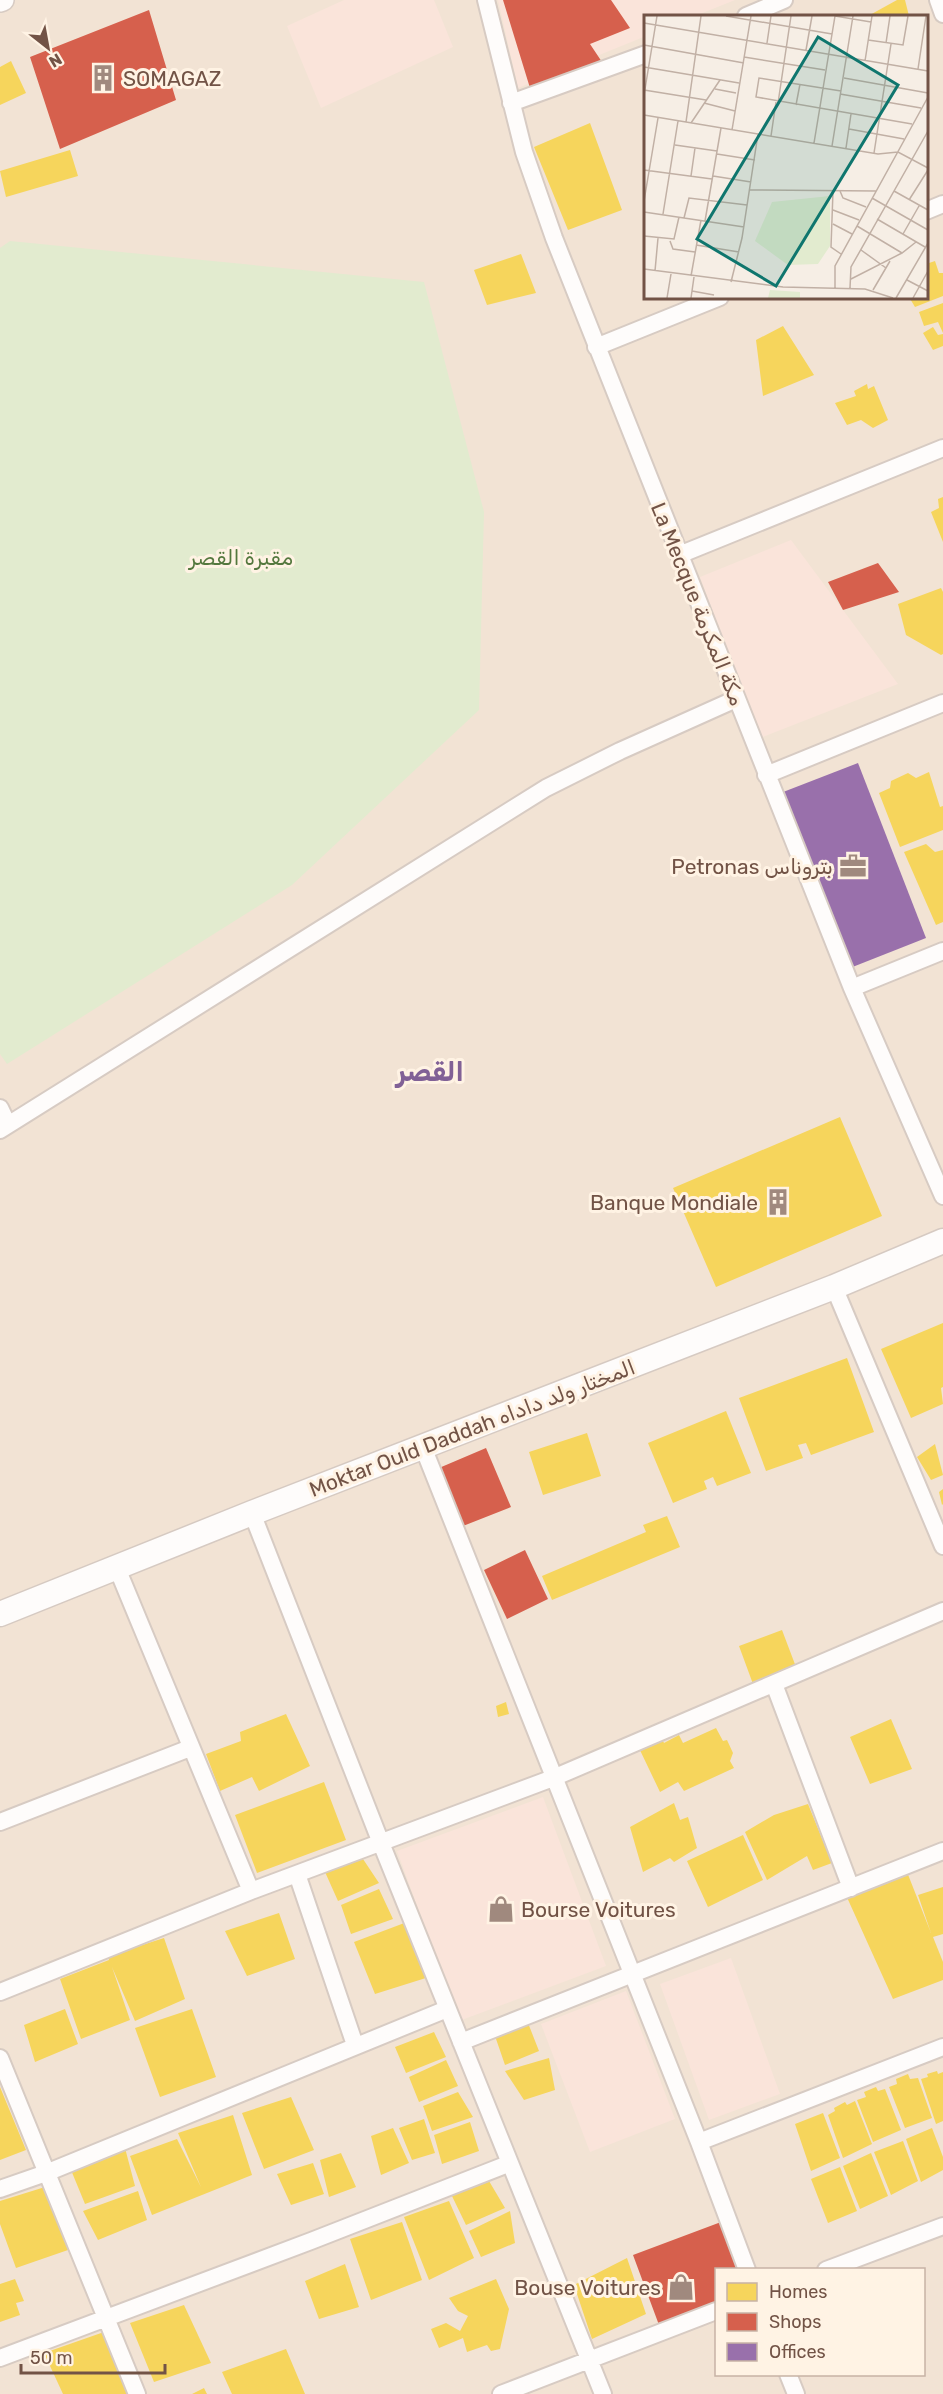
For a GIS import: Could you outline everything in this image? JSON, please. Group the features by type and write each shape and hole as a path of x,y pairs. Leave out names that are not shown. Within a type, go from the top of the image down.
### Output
{"main road":[{"name":"Moktar Ould Daddah المختار ولد داداه","path":"0,1614 252,1513 834,1287 943,1241"}],"street":[{"name":"La Mecque مكة المكرمة","path":"486,0 524,152 596,347 852,988 943,1196"},
{"path":"748,15 784,0"},
{"path":"938,0 943,14"},
{"path":"511,103 644,55"},
{"path":"928,211 943,204"},
{"path":"596,347 718,298"},
{"path":"679,555 943,448"},
{"path":"0,1108 4,1127 546,788 620,751 736,699"},
{"path":"766,775 943,703"},
{"path":"852,988 943,951"},
{"path":"834,1287 943,1546"},
{"path":"423,1447 631,1976 699,2142 746,2268"},
{"path":"252,1513 508,2164 603,2394"},
{"path":"117,1568 251,1891"},
{"path":"0,1992 251,1891 553,1778 943,1611"},
{"path":"774,1684 851,1888"},
{"path":"0,1822 190,1748"},
{"path":"461,2042 943,1851"},
{"path":"297,1874 355,2045"},
{"path":"0,2189 46,2173 447,2009"},
{"path":"699,2142 943,2047"},
{"path":"0,2058 137,2394"},
{"path":"0,2358 508,2164"},
{"path":"831,2268 943,2226"},
{"path":"501,2394 715,2312"},
{"path":"789,2376 796,2394"}],"shaded area":[{"path":"0,0 943,0 943,2394 0,2394"},
{"path":"344,0 434,0 453,47 321,108 287,26"},
{"path":"498,0 735,0 698,15 644,15 644,37 518,88"},
{"path":"791,540 898,684 760,738 700,577"},
{"name":"Bourse Voitures","path":"543,1797 606,1966 459,2021 397,1851"},
{"name":"Bourse Voitures","path":"731,1958 780,2094 709,2120 660,1984"},
{"path":"626,1991 675,2119 590,2152 541,2024"}],"green space":[{"name":"مقبرة القصر","path":"10,241 424,282 484,512 479,710 292,885 7,1064 0,1054 0,248"}],"building: Homes":[{"path":"897,0 905,0 909,15 870,15"},
{"path":"11,61 26,93 0,105 0,67"},
{"path":"590,123 622,210 568,230 534,147"},
{"path":"70,150 78,176 6,197 0,171"},
{"path":"521,254 536,293 487,305 474,270"},
{"path":"935,261 939,273 943,273 943,296 915,307 910,298 928,298 928,263"},
{"path":"943,303 943,333 938,322 924,326 919,312"},
{"path":"783,326 814,375 763,396 756,340"},
{"path":"933,327 938,335 943,334 943,346 933,350 923,333"},
{"path":"867,384 868,389 874,386 888,420 873,428 861,420 847,425 835,403 856,396 854,391"},
{"path":"943,497 943,542 931,512 939,508 938,499"},
{"path":"941,588 943,592 943,654 941,655 906,635 898,604"},
{"path":"929,772 940,807 943,806 943,830 900,847 879,793 890,788 891,781 908,773 916,778"},
{"path":"926,844 935,852 943,850 943,922 936,925 904,852"},
{"name":"Banque Mondiale","path":"840,1117 882,1216 716,1287 673,1188"},
{"path":"943,1323 943,1387 941,1388 943,1404 911,1418 881,1349"},
{"path":"847,1358 874,1432 811,1455 806,1443 798,1445 803,1458 766,1471 739,1398"},
{"path":"726,1411 751,1473 717,1486 713,1477 704,1481 707,1489 673,1503 648,1443"},
{"path":"587,1433 601,1476 543,1495 529,1452"},
{"path":"935,1444 943,1475 931,1480 917,1457"},
{"path":"943,1489 943,1504 942,1505 939,1492"},
{"path":"667,1516 680,1547 552,1600 542,1576 646,1532 643,1525"},
{"path":"782,1630 796,1667 753,1684 739,1646"},
{"path":"506,1702 509,1714 498,1717 496,1706"},
{"path":"286,1714 310,1766 259,1791 252,1777 220,1791 206,1754 241,1741 240,1732"},
{"path":"891,1719 912,1769 870,1784 850,1737"},
{"path":"716,1728 723,1741 727,1740 733,1753 730,1761 734,1768 684,1791 678,1782 660,1792 638,1746 661,1737 664,1743 679,1735 683,1743"},
{"path":"324,1782 346,1840 257,1873 235,1815"},
{"path":"674,1803 680,1820 688,1817 697,1848 674,1862 670,1858 643,1872 630,1827"},
{"path":"808,1804 832,1863 813,1870 807,1856 767,1880 745,1832 774,1815"},
{"path":"743,1835 763,1880 708,1907 687,1861"},
{"path":"363,1859 379,1883 338,1901 325,1872"},
{"path":"907,1872 931,1933 918,1895 943,1887 943,1934 933,1937 943,1962 943,1980 893,1999 845,1893"},
{"path":"379,1889 393,1919 351,1934 341,1905"},
{"path":"279,1913 295,1959 247,1976 225,1931"},
{"path":"407,1922 429,1977 375,1994 354,1942"},
{"path":"164,1938 185,1999 135,2021 112,1967 130,2020 81,2039 60,1979 109,1960 108,1956"},
{"path":"65,2009 78,2044 35,2062 24,2025"},
{"path":"192,2009 216,2077 160,2097 135,2028"},
{"path":"528,2023 539,2051 505,2065 495,2036"},
{"path":"434,2032 446,2057 406,2073 395,2047"},
{"path":"549,2058 555,2090 524,2100 505,2071"},
{"path":"446,2060 458,2086 419,2102 409,2077"},
{"path":"937,2071 938,2074 943,2072 943,2121 936,2124 921,2079"},
{"path":"908,2074 910,2079 918,2078 932,2118 905,2128 889,2087 897,2084 896,2079"},
{"path":"0,2087 26,2150 0,2160"},
{"path":"876,2087 878,2091 885,2089 901,2130 873,2142 857,2100 866,2097 864,2092"},
{"path":"458,2092 473,2117 432,2131 423,2106"},
{"path":"291,2097 314,2150 264,2169 242,2113"},
{"path":"855,2101 872,2144 843,2158 828,2115 835,2111 834,2108 845,2102 847,2105"},
{"path":"823,2113 840,2158 811,2171 795,2124"},
{"path":"233,2115 252,2175 152,2215 130,2156 177,2139 201,2187 178,2133"},
{"path":"424,2119 435,2153 412,2160 399,2128"},
{"path":"470,2122 479,2151 442,2164 434,2135"},
{"path":"393,2128 409,2163 381,2175 371,2136"},
{"path":"932,2128 943,2157 943,2170 921,2182 906,2139"},
{"path":"903,2141 918,2181 891,2195 874,2152"},
{"path":"125,2148 135,2186 85,2204 71,2170"},
{"path":"341,2153 356,2187 329,2197 320,2160"},
{"path":"871,2153 888,2196 860,2209 843,2166"},
{"path":"313,2163 324,2194 291,2205 277,2174"},
{"path":"840,2167 857,2211 828,2223 811,2179"},
{"path":"489,2181 505,2208 466,2225 451,2194"},
{"path":"45,2187 68,2250 16,2268 0,2224 0,2201"},
{"path":"138,2191 147,2220 98,2240 83,2211"},
{"path":"449,2201 474,2258 429,2280 404,2217"},
{"path":"510,2211 515,2243 481,2257 469,2231"},
{"path":"402,2222 422,2280 371,2300 350,2239"},
{"path":"627,2258 646,2314 592,2339 574,2285"},
{"path":"345,2264 359,2307 319,2319 305,2281"},
{"path":"15,2279 24,2301 16,2303 20,2315 0,2322 0,2284"},
{"path":"496,2279 509,2309 500,2349 491,2351 487,2345 467,2352 463,2338 439,2348 431,2329 446,2323 460,2331 468,2316 458,2311 449,2298"},
{"path":"184,2305 211,2363 154,2382 130,2323"},
{"path":"104,2332 127,2394 63,2394 44,2353"},
{"path":"286,2349 305,2394 232,2394 222,2372"},
{"path":"204,2388 207,2394 192,2394"}],"building: Shops":[{"path":"503,0 611,0 630,28 590,44 602,62 530,88"},
{"name":"SOMAGAZ","path":"149,10 176,100 60,149 30,57"},
{"path":"878,563 899,592 843,610 828,582"},
{"path":"486,1448 511,1507 463,1526 439,1468"},
{"path":"525,1550 548,1599 507,1619 484,1570"},
{"name":"Bouse Voitures","path":"721,2222 737,2268 715,2268 715,2304 659,2325 633,2255"}],"building: Offices":[{"name":"Petronas بتروناس","path":"858,763 926,938 850,968 778,794"}],"place":[{"name":"SOMAGAZ","path":"103,78"},
{"name":"Petronas بتروناس","path":"853,866"},
{"name":"Banque Mondiale","path":"778,1202"},
{"name":"Bourse Voitures","path":"501,1909"},
{"name":"Bouse Voitures","path":"681,2287"}],"district":[{"name":"القصر","path":"430,1072"}]}
